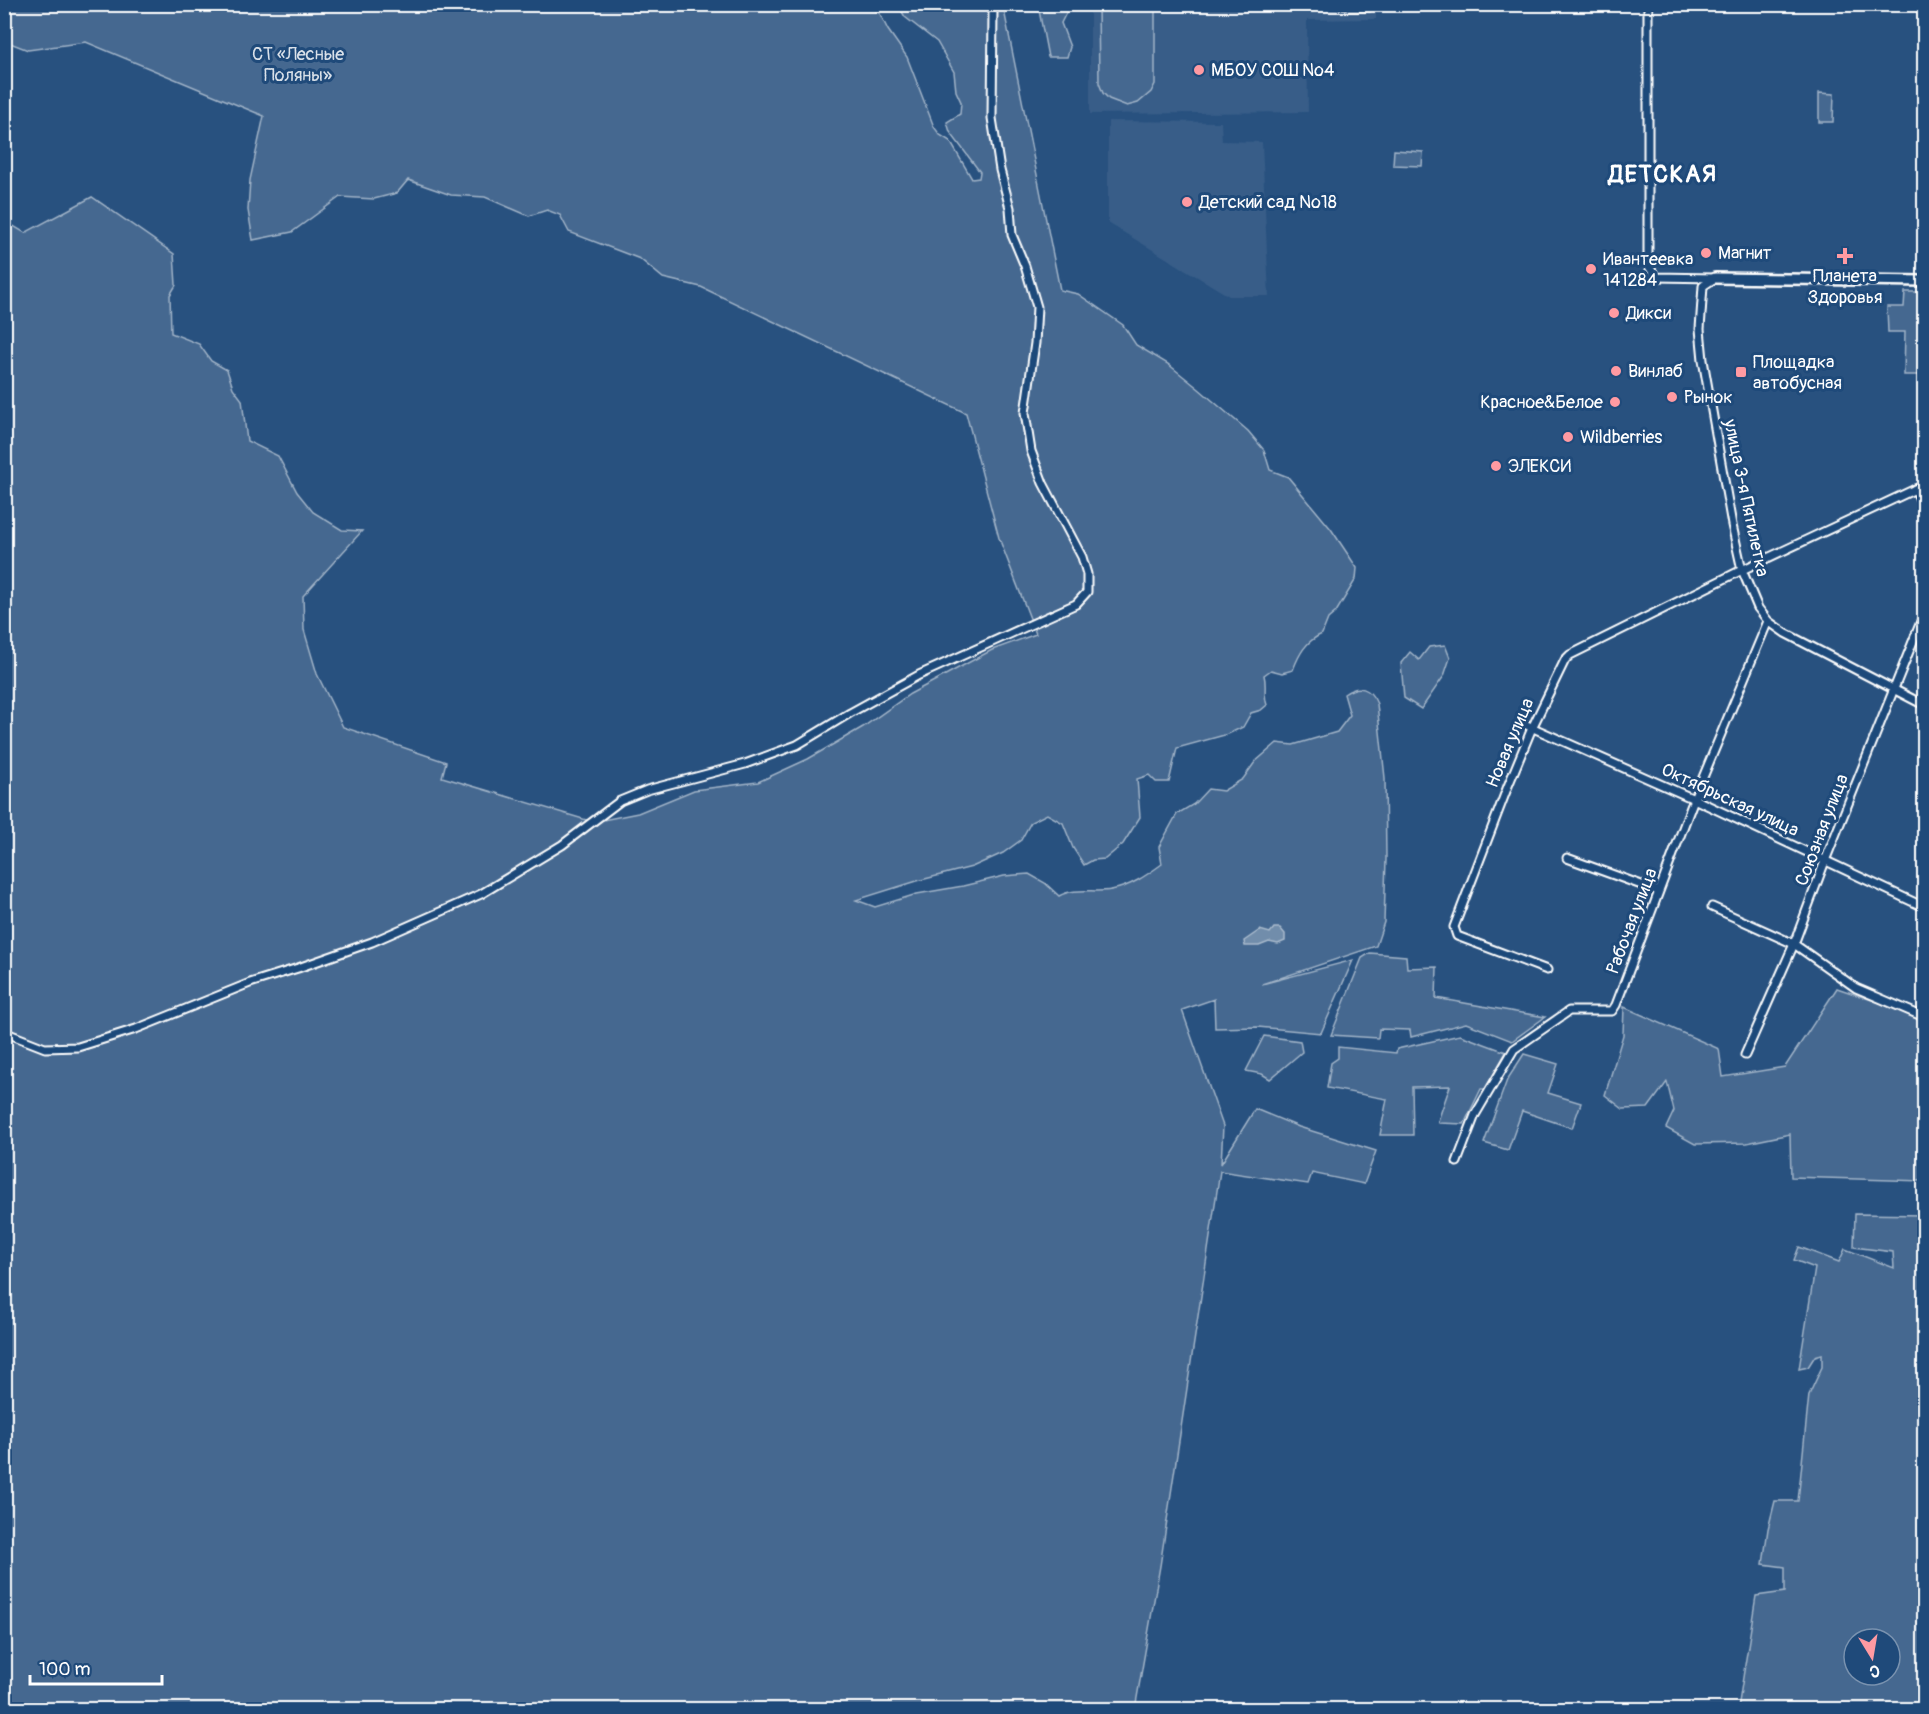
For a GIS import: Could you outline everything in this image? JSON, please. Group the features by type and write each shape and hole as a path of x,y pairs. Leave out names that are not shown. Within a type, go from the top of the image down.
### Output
{"street":[{"path":"4,1032 45,1048 78,1047 136,1029 250,983 372,942 481,894 562,845 620,801 647,790 745,764 797,745 849,713 919,675 1076,604 1087,592 1087,574 1082,557 1043,483 1031,451 1025,413 1035,343 1037,306 1025,266 1012,235 1010,208 1000,170 992,118 993,10 997,4"},
{"path":"1648,4 1648,265 1656,276 1924,281"},
{"name":"улица 3-я Пятилетка","path":"1715,278 1703,286 1701,343 1732,525 1742,570 1758,608 1768,621 1785,633 1924,705"},
{"name":"Новая улица","path":"1547,970 1457,936 1454,927 1532,728 1561,665 1570,655 1742,570 1924,485"},
{"path":"1915,489 1924,507"},
{"name":"Союзная улица","path":"1746,1055 1794,944 1924,614"},
{"name":"Рабочая улица","path":"1457,1162 1475,1115 1514,1049 1569,1011 1612,1011 1616,1005 1694,799 1768,621"},
{"name":"Октябрьская улица","path":"1522,723 1694,799 1924,907"},
{"path":"1567,858 1658,891"},
{"path":"1712,908 1794,944 1857,988 1924,1017"}],"shaded area":[{"name":"МБОУ СОШ №4","path":"1090,5 1376,5 1376,19 1307,20 1308,112 1090,114"},
{"name":"Детский сад №18","path":"1108,121 1221,122 1222,141 1262,142 1269,296 1229,296 1108,223"},
{"path":"1274,928 1280,928 1285,934 1285,941 1278,944 1269,942 1259,946 1245,946 1244,941 1260,930 1270,933"}],"green space":[{"name":"СТ «Лесные Поляны»","path":"5,5 868,5 880,14 907,57 934,127 940,135 950,141 972,179 979,178 980,172 950,132 947,122 960,114 961,102 956,91 954,72 937,42 905,17 898,5 1003,5 1060,290 1078,294 1123,325 1136,345 1168,364 1248,431 1264,450 1270,470 1288,477 1331,529 1357,568 1356,579 1336,612 1328,619 1322,634 1304,649 1293,670 1282,673 1271,670 1264,675 1267,705 1251,713 1243,727 1228,734 1177,748 1169,782 1156,782 1149,775 1137,779 1140,817 1123,844 1105,859 1093,860 1084,865 1073,848 1063,823 1047,814 1031,822 1021,840 1003,853 972,867 856,900 875,907 917,894 1004,876 1029,874 1045,883 1059,896 1071,892 1104,891 1125,886 1162,864 1159,847 1177,814 1194,804 1208,789 1223,791 1243,779 1255,762 1277,743 1293,745 1337,732 1350,715 1344,694 1354,689 1364,689 1371,694 1377,704 1385,778 1384,922 1376,946 1262,984 1353,960 1321,1033 1258,1027 1215,1028 1214,999 1182,1010 1223,1126 1221,1164 1255,1109 1299,1127 1376,1151 1364,1184 1312,1173 1308,1184 1220,1171 1160,1566 1135,1709 5,1710 5,221 25,233 92,197 174,254 176,285 170,295 171,333 199,344 211,361 227,370 233,388 242,400 247,441 278,456 297,492 313,512 342,530 362,531 303,596 304,630 317,674 343,727 446,762 442,777 593,822 638,813 694,790 758,782 808,759 863,727 910,694 992,650 1036,634 999,538 966,413 701,287 663,278 640,259 569,232 560,215 547,210 529,216 485,197 451,195 408,180 397,193 374,199 340,197 292,232 253,240 248,210 250,180 264,116 86,42 28,50 5,41"},
{"path":"1038,5 1070,5 1061,23 1070,47 1067,57 1048,57"},
{"path":"1098,5 1155,5 1155,84 1151,92 1138,103 1127,106 1109,99 1103,93 1099,83"},
{"path":"1309,5 1370,5 1370,12 1346,12 1346,9 1309,10"},
{"path":"1819,93 1834,94 1833,122 1819,122"},
{"path":"1394,150 1423,152 1422,166 1393,165"},
{"path":"1905,292 1924,292 1924,375 1904,375 1905,332 1888,332 1887,307 1904,307"},
{"path":"1445,645 1450,658 1444,676 1421,709 1404,698 1401,663 1410,652 1419,660 1429,647"},
{"path":"1370,953 1406,956 1407,968 1437,967 1436,998 1545,1017 1512,1041 1466,1023 1411,1037 1410,1030 1379,1029 1378,1038 1331,1035 1362,958"},
{"path":"1837,988 1924,1018 1924,1181 1791,1177 1790,1134 1747,1143 1695,1144 1666,1128 1674,1111 1667,1082 1648,1108 1623,1109 1605,1095 1623,1035 1624,1007 1719,1049 1723,1077 1785,1067"},
{"path":"1460,1035 1506,1052 1485,1089 1481,1089 1464,1124 1439,1123 1438,1121 1450,1086 1412,1087 1413,1135 1380,1135 1387,1099 1327,1088 1331,1063 1338,1058 1338,1047 1396,1053 1397,1049"},
{"path":"1264,1036 1300,1041 1302,1052 1270,1079 1262,1074 1246,1071"},
{"path":"1524,1054 1558,1064 1548,1093 1581,1103 1572,1128 1522,1111 1508,1150 1484,1143 1507,1080"},
{"path":"1855,1214 1924,1215 1924,1709 1738,1709 1756,1596 1785,1592 1785,1567 1763,1564 1768,1529 1775,1501 1798,1501 1809,1395 1822,1367 1822,1354 1815,1356 1808,1367 1799,1369 1815,1268 1794,1260 1799,1247 1839,1262 1845,1249 1894,1268 1893,1252 1854,1247"}],"place":[{"name":"МБОУ СОШ №4","path":"1199,70"},
{"name":"Детский сад №18","path":"1187,202"},
{"name":"Магнит","path":"1706,253"},
{"name":"Планета Здоровья","path":"1845,256"},
{"name":"Ивантеевка 141284","path":"1591,269"},
{"name":"Дикси","path":"1614,313"},
{"name":"Винлаб","path":"1616,371"},
{"name":"Площадка автобусная","path":"1741,372"},
{"name":"Рынок","path":"1672,397"},
{"name":"Красное&Белое","path":"1615,402"},
{"name":"Wildberries","path":"1568,437"},
{"name":"ЭЛЕКСИ","path":"1496,466"}],"district":[{"name":"ДЕТСКАЯ","path":"1663,174"}]}
